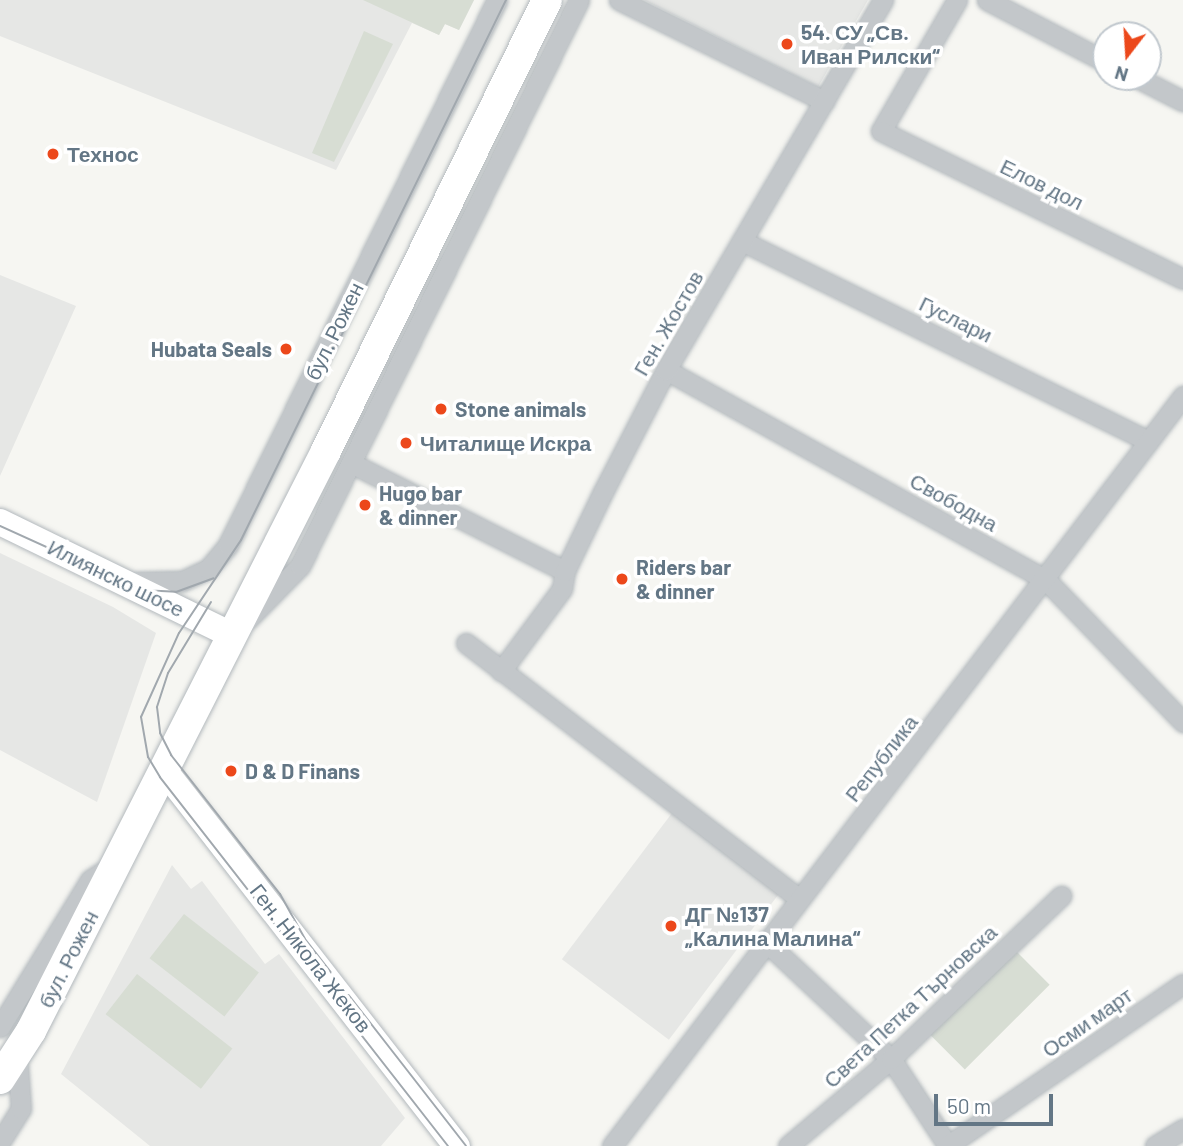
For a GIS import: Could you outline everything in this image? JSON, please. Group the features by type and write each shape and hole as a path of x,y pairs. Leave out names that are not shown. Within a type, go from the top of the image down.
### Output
{"main road":[{"name":"бул. Рожен","path":"0,1079 17,1053 117,863 547,0"}],"street":[{"name":"бул. Рожен","path":"113,577 140,584 182,581 208,569 228,545 497,0"},
{"name":"бул. Рожен","path":"232,635 300,566 579,0"},
{"path":"619,0 824,101"},
{"name":"Ген. Жостов","path":"501,670 562,589 565,571 666,370 883,0"},
{"name":"Елов дол","path":"957,0 881,131 1183,279"},
{"path":"987,0 1092,55"},
{"path":"1162,90 1183,101"},
{"name":"Гуслари","path":"742,241 1149,442"},
{"name":"Свободна","path":"666,370 1045,579 1183,722"},
{"name":"Република","path":"612,1146 765,941 1183,396"},
{"path":"351,463 565,571"},
{"name":"Илиянско шосе","path":"0,522 232,635"},
{"path":"467,643 798,898"},
{"name":"Ген. Никола Жеков","path":"164,770 457,1146"},
{"name":"бул. Рожен","path":"0,1027 90,880 117,863"},
{"name":"Света Петка Търновска","path":"788,1146 891,1059 1061,896"},
{"path":"765,941 891,1059 947,1146"},
{"name":"Осми март","path":"947,1146 1183,984"},
{"path":"0,1142 21,1108 17,1053"},
{"path":"1155,1146 1183,1129"}],"shaded area":[{"path":"0,0 474,0 459,30 445,24 439,35 412,23 336,170 0,36"},
{"path":"363,0 474,0 459,30 445,24 439,35"},
{"name":"54. СУ „Св. Иван Рилски“","path":"644,0 868,0 818,87"},
{"path":"364,31 393,44 334,162 312,153"},
{"path":"0,275 76,306 0,476"},
{"path":"0,553 113,607 156,633 97,802 0,750"},
{"name":"ДГ №137 „Калина Малина“","path":"672,813 779,894 669,1040 562,959"},
{"path":"172,865 191,889 202,881 265,964 279,954 405,1118 381,1146 150,1146 61,1074"},
{"path":"184,914 259,972 224,1017 150,958"},
{"path":"1015,950 1050,985 965,1070 930,1035"},
{"path":"137,974 232,1048 201,1089 106,1014"}],"tram line":[{"path":"448,1146 160,777 148,757 141,717 179,633 241,540 506,0"},
{"path":"0,526 141,590 176,592 214,578"},
{"path":"211,602 168,673 157,707 160,733 171,755 280,894 305,939 466,1146"}],"place":[{"name":"54. СУ „Св. Иван Рилски“","path":"787,44"},
{"name":"Технос","path":"53,154"},
{"name":"Hubata Seals","path":"286,349"},
{"name":"Stone animals","path":"441,409"},
{"name":"Читалище Искра","path":"406,443"},
{"name":"Hugo bar & dinner","path":"365,505"},
{"name":"Riders bar & dinner","path":"622,579"},
{"name":"D & D Finans","path":"231,771"},
{"name":"ДГ №137 „Калина Малина“","path":"671,926"}]}
